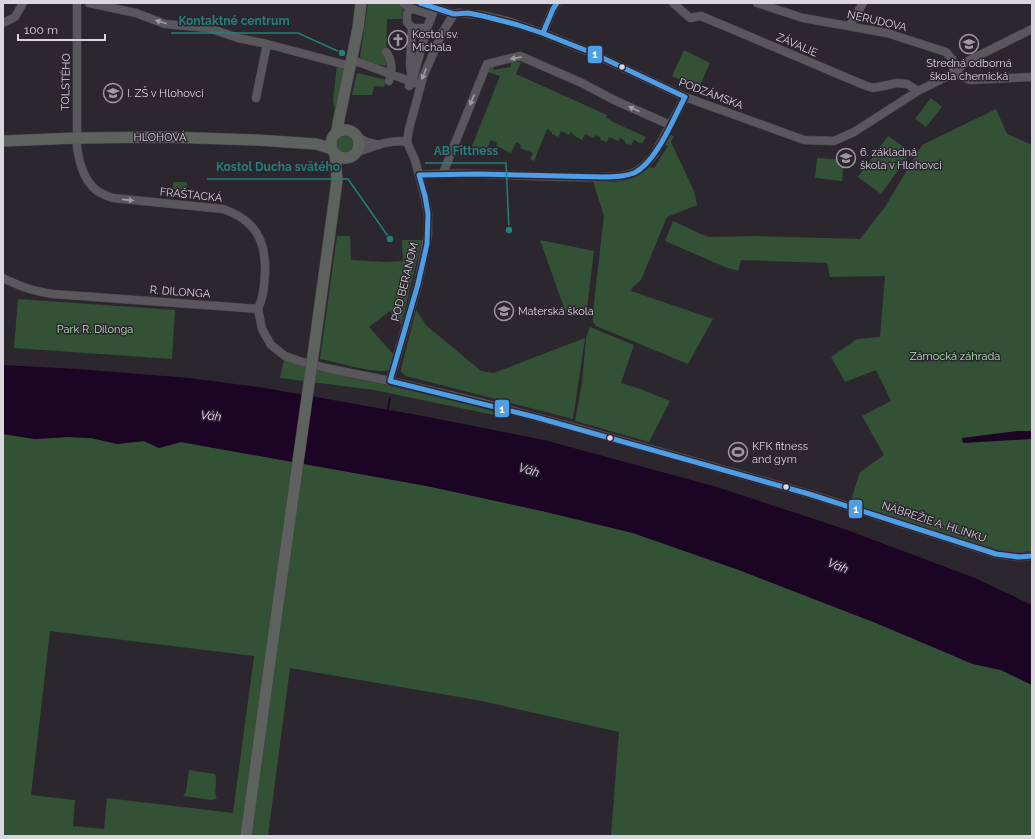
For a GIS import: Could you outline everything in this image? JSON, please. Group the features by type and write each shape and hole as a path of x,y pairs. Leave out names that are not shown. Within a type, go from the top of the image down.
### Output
{"main road":[{"path":"246,836 337,181 333,144 354,64 361,3"},
{"path":"337,181 358,146 357,139 344,120 341,110"},
{"path":"333,144 342,130 353,134"},
{"name":"HLOHOVÁ","path":"3,141 77,138 174,137 333,144"},
{"path":"333,144 342,158 352,155"}],"street":[{"path":"3,23 15,17 23,3"},
{"name":"TOLSTÉHO","path":"77,3 77,138"},
{"path":"89,3 136,13 165,24 208,28 238,38 354,64 390,78 412,84 414,63 412,28 407,22 406,10 432,14 414,63"},
{"name":"PODZÁMSKA","path":"420,3 454,14 480,15 507,21 543,32 594,54 685,97 804,140 834,141 854,132 918,91 954,72 966,62 1032,29"},
{"path":"543,32 557,3"},
{"name":"ZÁVALIE","path":"673,3 690,18 701,16 864,85 874,88 897,83 907,84 918,91"},
{"name":"NERUDOVA","path":"757,3 803,18 887,33 946,52 952,60 954,72"},
{"path":"850,26 863,3"},
{"path":"352,155 380,145 401,141 407,142 409,128 423,77 442,32 454,14"},
{"path":"412,28 427,28"},
{"path":"256,98 267,44"},
{"path":"386,52 390,56 390,78"},
{"path":"443,173 488,64 520,56 582,83 614,100 670,125"},
{"path":"954,72 970,80 1032,77"},
{"path":"419,175 443,173 541,177 596,177 630,175 636,172 654,156 685,97"},
{"path":"353,134 367,142 380,145"},
{"name":"FRAŠTACKÁ","path":"77,138 82,168 92,186 101,193 113,198 223,209 238,215 249,224 261,240 265,259 264,295 258,309"},
{"name":"POD BERANOM","path":"390,381 418,284 427,244 428,214 425,196 407,142"},
{"name":"R. DILONGA","path":"3,278 34,292 258,309"},
{"name":"NÁBREŽIE A. HLINKU","path":"258,309 262,329 271,345 285,356 326,368 390,381 535,417 809,494 996,554 1019,557 1032,556"}],"green space":[{"path":"368,3 398,3 403,6 402,19 387,19 386,66 364,61 360,57"},
{"path":"684,50 710,63 699,88 672,76"},
{"path":"510,62 521,62 516,74 607,115 606,117 613,122 646,137 642,144 634,140 631,145 625,143 625,141 620,138 618,141 609,137 607,142 600,140 601,138 595,135 594,138 585,134 582,140 571,132 569,135 561,131 558,137 547,129 534,161 530,159 533,153 520,148 521,145 516,142 511,153 496,146 497,143 491,140 483,153 468,156 500,76 488,72 490,66 493,65 494,70 511,67"},
{"path":"337,65 342,67 344,71 335,122 332,122 335,110 333,100"},
{"path":"357,73 386,80 384,87 374,86 372,95 352,95"},
{"path":"931,98 942,107 926,127 915,119"},
{"name":"Zámocká záhrada","path":"996,109 1007,134 1032,145 1032,551 1009,553 850,503 860,472 884,455 862,416 891,401 876,370 845,382 831,357 857,339 880,337 885,276 830,277 827,263 741,260 738,271 725,267 665,241 673,221 710,237 755,236 860,239 885,207 922,145"},
{"path":"670,135 674,136 671,142 694,191 697,205 667,217 641,280 633,287 631,291 713,319 688,364 596,326 593,322 604,216 593,181 623,181 636,176 650,167 654,168 668,146 665,145"},
{"path":"345,136 351,138 353,144 351,150 345,152 339,150 337,144 339,138"},
{"path":"888,136 911,152 881,194 858,177"},
{"path":"817,158 844,160 842,181 815,178"},
{"path":"173,182 187,182 187,190 173,189"},
{"path":"337,236 350,236 351,260 384,262 403,261 402,240 422,240 401,325 390,311 369,327 395,356 388,370 376,371 320,359"},
{"path":"540,240 594,251 587,309 567,316"},
{"name":"Park R. Dilonga","path":"18,299 175,310 172,359 14,348"},
{"path":"416,310 427,326 481,371 494,373 585,338 573,419 406,376 401,372 401,369"},
{"path":"590,327 634,345 621,383 670,401 649,442 575,421 582,383 586,338"},
{"path":"284,359 323,371 474,405 504,415 504,417 374,390 280,378"},
{"path":"3,434 35,439 68,437 91,438 117,444 144,441 159,448 181,442 427,486 542,511 633,533 739,570 876,623 973,664 1001,670 1032,685 1032,836 611,836 619,732 482,701 290,668 268,836 3,836","holes":["50,631 254,656 233,813 107,798 104,829 73,826 75,800 31,795"]},
{"path":"189,770 215,774 215,792 217,798 212,800 183,796 186,792"}],"water":[{"name":"Váh","path":"3,365 189,378 265,388 423,416 544,440 717,487 847,530 975,578 1032,605 1032,685 1001,670 973,664 876,623 739,570 633,533 542,511 427,486 181,442 159,448 144,441 117,444 91,438 68,437 35,439 3,434"},
{"path":"1017,431 1032,431 1032,439 963,443 962,438"}],"waterway":[{"path":"388,409 390,398"}],"transit line":[{"name":"1","path":"420,3 454,14 468,13 483,16 542,33 590,52 685,97 657,150 650,160 634,173 607,177 478,174 419,175 428,214 427,244 418,284 390,381 535,417 809,494 996,554 1019,557 1032,556"},
{"name":"1","path":"543,33 557,3"}],"place":[{"name":"Kostol sv. Michala","path":"398,40"},
{"name":"Stredná odborná škola chemická","path":"969,44"},
{"name":"Kontaktné centrum","path":"342,53"},
{"name":"I. ZŠ v Hlohovci","path":"113,93"},
{"name":"6. základná škola v Hlohovci","path":"846,158"},
{"name":"AB Fittness","path":"509,230"},
{"name":"Kostol Ducha svätého","path":"390,239"},
{"name":"Materská škola","path":"504,311"},
{"name":"KFK fitness and gym","path":"738,452"}]}
